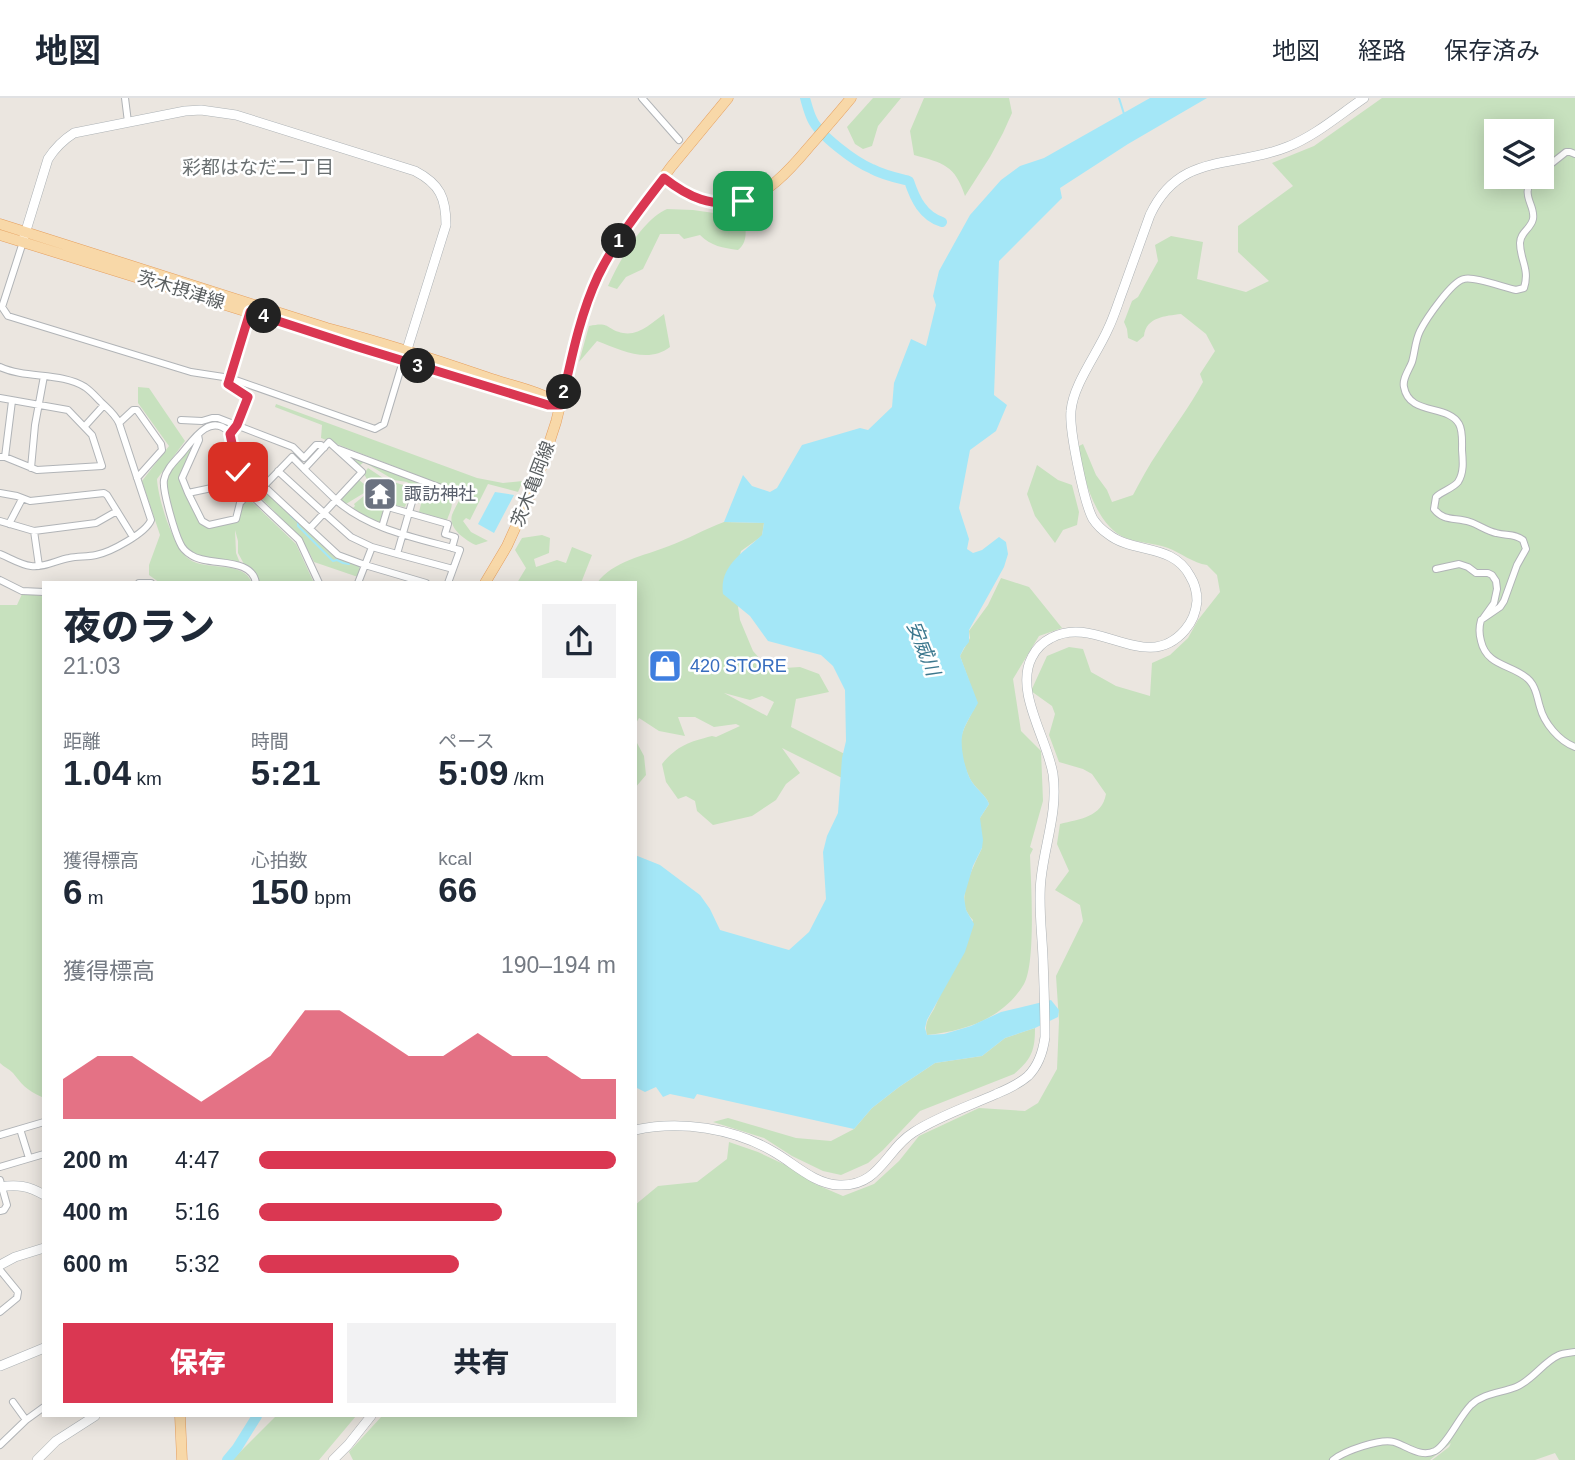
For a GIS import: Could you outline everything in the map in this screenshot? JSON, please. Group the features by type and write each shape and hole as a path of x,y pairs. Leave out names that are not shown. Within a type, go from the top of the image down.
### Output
{"main road":[{"path":"728,98 664,178 686,194 718,204 756,196 778,182 832,120 845,100"},
{"name":"茨木亀岡線","path":"486,581 527,505 549,446 577,335 599,275 664,178"},
{"name":"茨木摂津線","path":"0,224 24,237 250,312 548,397 561,405"},
{"name":"茨木摂津線","path":"0,235 24,237 327,328 405,356"},
{"path":"180,1417 182,1460"}],"street":[{"path":"125,98 128,122"},
{"path":"642,98 679,140"},
{"path":"637,1130 673,1126 711,1129 773,1151 811,1176 842,1186 864,1180 878,1171 895,1149 915,1131 1012,1087 1029,1075 1039,1062 1045,1037 1041,879 1055,807 1053,775 1028,694 1026,681 1031,659 1045,641 1056,635 1076,631 1152,648 1174,640 1190,624 1197,601 1196,590 1187,570 1181,564 1161,552 1117,540 1094,521 1081,478 1071,424 1073,395 1109,328 1150,215 1167,187 1196,169 1286,148 1364,98"},
{"path":"201,110 236,115 415,171 434,184 446,207 446,225 384,424 375,429 230,378 191,372 8,316 2,307 24,237 48,159 64,140 74,133 184,111 201,110"},
{"path":"1554,162 1566,152 1575,154"},
{"path":"1484,617 1492,614 1504,601 1525,545 1523,540 1514,535 1497,534 1467,520 1447,519 1434,509 1436,497 1456,484 1461,472 1460,427 1454,418 1415,403 1406,394 1404,383 1420,330 1455,283 1467,278 1516,290 1524,288 1527,271 1520,240 1533,220 1529,189"},
{"path":"230,434 237,425 248,397 228,384 250,312"},
{"path":"0,367 10,372 44,376 88,388 119,423 151,520 148,526 133,537 98,555 69,558 39,566 25,565 0,554"},
{"path":"31,468 44,376"},
{"path":"0,398 66,409 92,435 102,466 37,470 3,457 12,401"},
{"path":"85,426 104,405"},
{"path":"119,423 133,410 137,410 161,444 162,450 137,478"},
{"path":"181,420 202,421 218,418 293,447 304,458 316,445 324,448"},
{"path":"255,581 253,574 243,567 198,559 184,550 179,542 164,490 167,471 198,435 207,427 216,424 223,426 230,434 240,482 299,540 318,581"},
{"path":"198,435 199,440 181,478 202,521 209,525 236,519 240,503 249,493"},
{"path":"304,469 329,442 362,472 361,478 310,528"},
{"path":"336,448 458,493"},
{"path":"234,451 247,454 253,475 338,555 419,581"},
{"path":"264,486 292,457 336,500 366,520 460,550 449,581"},
{"path":"278,471 351,537 372,547 453,569"},
{"path":"188,493 240,482"},
{"path":"0,493 30,501 104,493 133,537"},
{"path":"9,524 22,499"},
{"path":"397,554 412,502"},
{"path":"382,527 388,507 448,524 445,534 455,537 452,548"},
{"path":"0,521 34,531 96,523 117,511"},
{"path":"34,531 39,566"},
{"path":"359,581 372,547"},
{"path":"1436,569 1459,564 1476,573 1492,575 1497,589 1494,603 1480,624 1481,645 1492,660 1530,681 1545,720 1561,739 1575,747"},
{"path":"0,580 22,591 42,592"},
{"path":"0,1135 42,1123"},
{"path":"20,1129 29,1158"},
{"path":"0,1167 42,1155"},
{"path":"0,1211 7,1205 1,1185 23,1185 42,1194"},
{"path":"0,1312 17,1298 18,1292 0,1268 26,1252 42,1248"},
{"path":"0,1366 42,1349"},
{"path":"1333,1460 1340,1454 1382,1441 1391,1441 1421,1453 1432,1453 1444,1444 1461,1416 1476,1401 1486,1395 1518,1386 1560,1354 1575,1352"},
{"path":"13,1402 26,1420"},
{"path":"0,1445 42,1408"},
{"path":"37,1460 56,1441 92,1417"},
{"path":"333,1460 369,1417"}],"green space":[{"path":"873,98 901,98 878,126 872,146 863,149 855,144 847,127"},
{"path":"924,98 1009,98 1012,113 990,157 965,196 957,178 947,167 914,155 910,131"},
{"path":"1382,98 1575,98 1575,1460 1559,1460 1555,1453 1535,1460 1432,1460 1451,1443 1430,1460 353,1460 349,1452 381,1417 637,1417 637,1203 658,1186 697,1182 727,1159 729,1142 792,1168 815,1184 843,1196 874,1184 899,1161 919,1136 979,1108 1025,1111 1038,1103 1057,1069 1059,1021 1056,976 1083,921 1080,905 1055,890 1069,871 1057,844 1060,824 1089,816 1100,808 1106,794 1092,774 1059,762 1049,735 1055,714 1052,706 1031,691 1047,656 1069,647 1083,649 1091,672 1116,686 1150,696 1152,663 1170,655 1188,638 1220,592 1217,575 1207,565 1168,548 1126,538 1106,523 1087,485 1079,446 1083,444 1096,475 1112,502 1133,495 1151,462 1198,391 1203,382 1200,374 1215,351 1206,334 1181,314 1152,321 1144,336 1137,342 1128,338 1124,322 1132,301 1138,297 1158,261 1155,245 1171,236 1203,242 1197,279 1246,292 1269,281 1238,252 1238,226 1293,186 1272,163 1314,146"},
{"path":"667,209 736,212 744,218 745,240 738,250 718,246 700,235 684,239 679,234 660,234 643,269 626,277 617,289 608,286 618,265 640,232"},
{"path":"664,314 670,347 662,352 634,354 597,341 579,362 589,326 605,325 629,333 645,328"},
{"path":"138,387 149,388 185,441 157,479 163,510 177,544 189,559 196,563 233,568 241,571 251,581 157,581 149,575 149,565 160,535 142,481 169,446 138,403"},
{"path":"276,404 477,478 503,483 523,481 518,492 488,484 470,520 466,518 463,521 471,532 488,541 476,545 455,529 451,520 463,493 321,438 322,425 275,407"},
{"path":"195,442 179,479 200,524 209,528 238,522 243,503 249,499 296,544 313,581 258,581 238,553 235,530 236,553 240,563 205,559 193,554 181,541 166,489 168,476"},
{"path":"239,452 246,457 249,473 337,557 359,565 358,577 314,562 302,539 247,484 237,455"},
{"path":"345,452 446,492 452,502 447,520 419,512 421,504 415,502 422,489 394,480 364,462 359,466"},
{"path":"1037,465 1058,480 1072,485 1079,512 1077,525 1063,530 1055,543 1035,516 1027,494"},
{"name":"諏訪神社","path":"368,468 383,478 385,484 389,480 415,491 405,507 387,504 380,524 353,508 364,493 346,504 340,499 358,479 365,485 368,481 364,474"},
{"path":"724,522 764,523 762,536 741,551 734,580 740,620 753,651 769,669 800,667 819,674 829,692 796,699 791,727 980,822 989,804 970,778 961,744 964,730 977,703 960,656 970,638 969,631 988,605 1001,578 1029,587 1062,628 1039,636 1013,679 1021,731 1041,751 1043,801 1030,847 1033,849 1030,855 1032,922 1028,974 1015,996 994,1014 969,1026 927,1035 927,1022 973,920 964,903 969,879 982,848 782,748 800,773 786,784 776,800 752,816 713,825 697,811 695,801 686,796 678,799 666,782 662,764 673,752 690,742 716,737 740,726 736,724 714,727 695,717 678,717 685,736 659,731 639,718 637,722 637,581 599,581 620,564","holes":["724,693 750,700 762,696 774,702 767,716"]},
{"path":"542,535 550,538 549,553 534,559 536,567 557,560 566,563 572,547 592,555 582,581 518,581 526,568 515,550 522,538"},
{"path":"22,594 42,596 42,1097 26,1088 0,1063 0,605 17,605"},
{"path":"637,743 644,756 646,775 637,786"},
{"path":"1035,1028 1031,1054 1014,1074 920,1111 868,1163 841,1175 823,1171 764,1138 713,1122 728,1118 796,1138 831,1141 854,1129 872,1108 935,1063 982,1056 1005,1038"},
{"path":"275,1417 355,1417 319,1460 232,1460"}],"water":[{"path":"1150,98 1207,98 1060,188 1062,198 999,261 994,395 1007,405 996,431 970,450 959,508 969,539 967,549 973,553 982,550 999,537 1006,542 1008,554 1004,567 969,630 969,642 960,656 978,703 962,736 964,761 971,780 989,804 980,818 982,848 973,866 964,897 966,910 974,924 965,952 925,1028 927,1035 944,1034 971,1026 1001,1012 1051,1000 1059,1010 1058,1017 1005,1038 982,1056 935,1063 872,1108 854,1129 697,1094 694,1099 670,1094 663,1097 656,1087 645,1092 637,1088 637,856 660,865 700,895 720,930 789,950 809,932 826,899 823,852 838,813 846,741 845,690 833,666 821,655 768,641 750,616 723,594 725,575 734,560 762,535 764,523 724,522 743,475 752,486 770,492 777,488 802,445 860,428 868,430 892,407 894,383 911,339 926,346 936,305 933,296 939,271 970,215 1001,180 1020,166 1044,158"},
{"path":"495,492 514,495 494,533 478,524"}],"waterway":[{"path":"805,98 812,119 830,140 865,165 885,175 909,181 921,206 930,216 942,222"},
{"path":"1119,98 1124,114"},
{"path":"291,516 333,561 349,564"},
{"name":"安威川","path":"227,1460 256,1417"}],"place":[{"name":"諏訪神社","path":"380,494"},
{"name":"420 STORE","path":"665,666"}],"district":[{"name":"彩都はなだ二丁目","path":"258,167"}],"route":[{"path":"238,472 230,434 237,425 248,397 228,384 250,312 454,377 548,405 561,405 580,325 599,275 664,178 686,194 702,201 718,204 743,201"}]}
